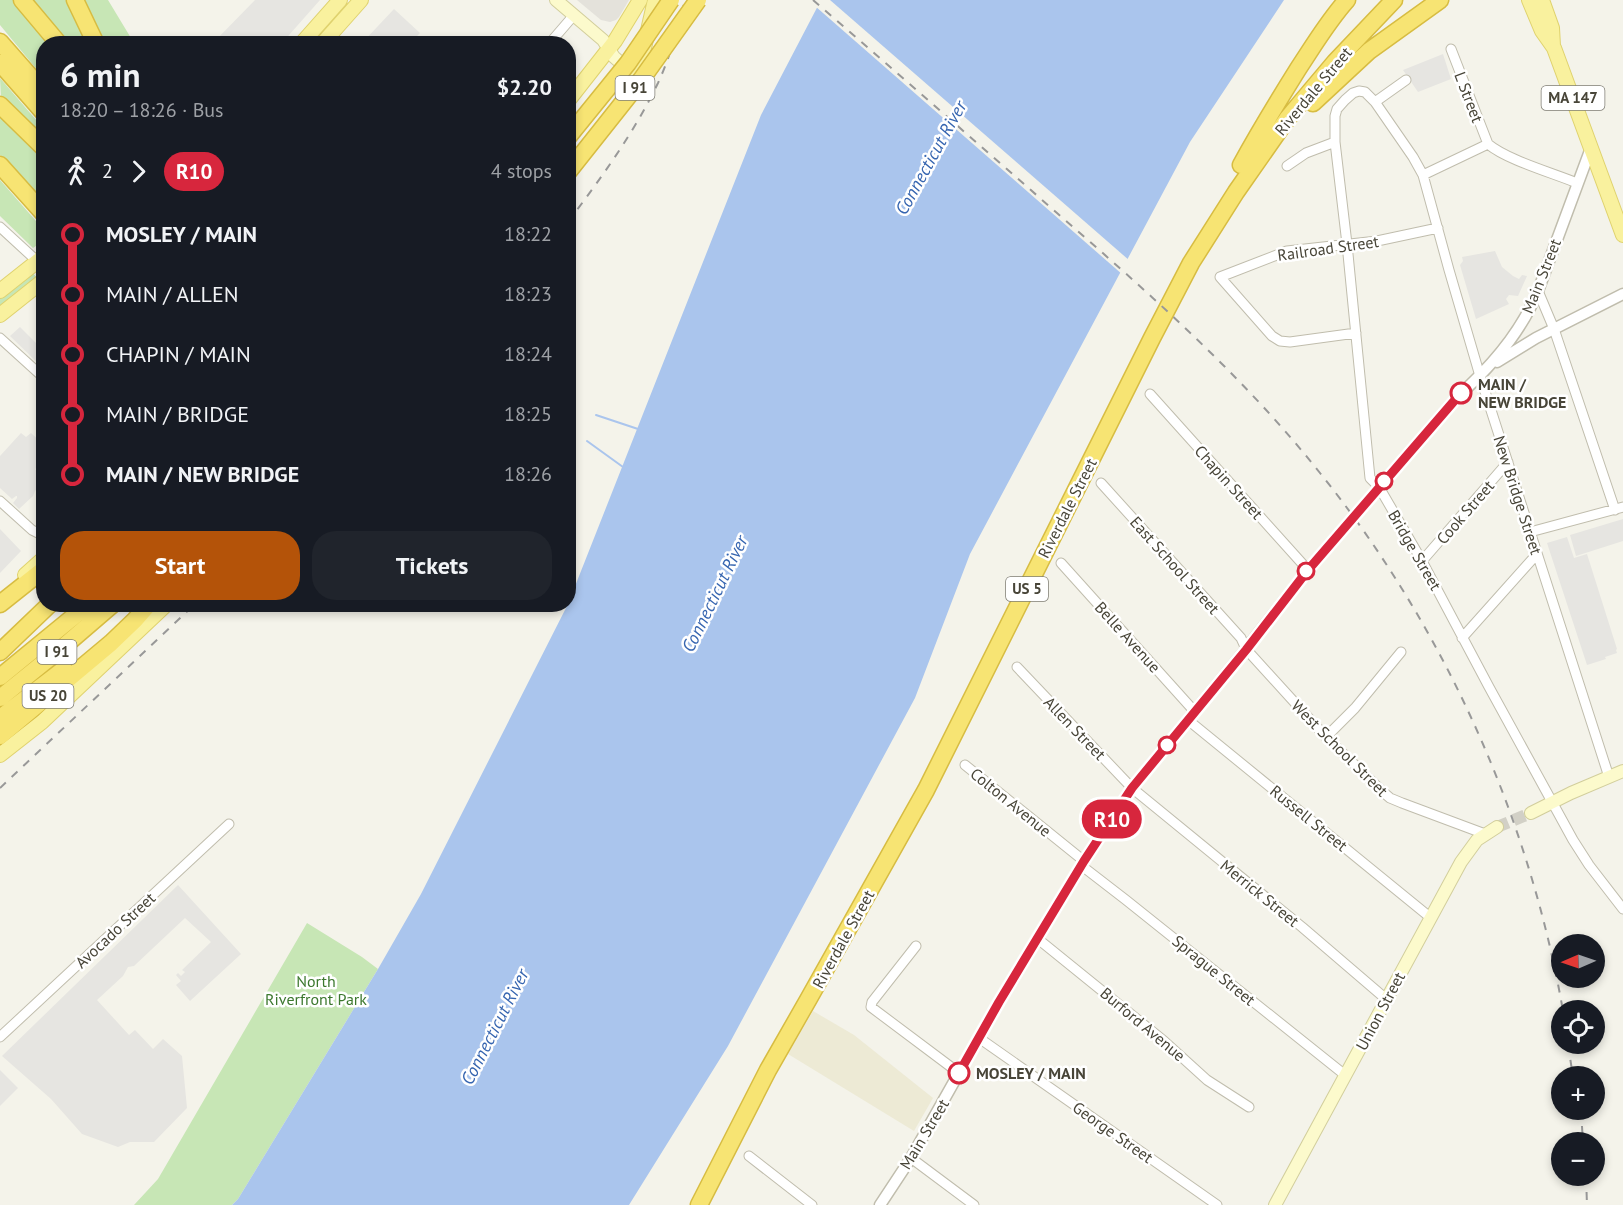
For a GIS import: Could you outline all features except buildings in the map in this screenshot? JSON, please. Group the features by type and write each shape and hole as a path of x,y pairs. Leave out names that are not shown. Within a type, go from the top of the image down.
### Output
{"highway":[{"path":"22,0 52,36"},
{"path":"75,0 92,36"},
{"name":"I 91","path":"576,127 632,56 671,0"},
{"path":"1244,170 1268,117 1303,61 1347,0"},
{"name":"Riverdale Street","path":"699,1205 768,1070 926,790 1178,287 1267,129 1326,57 1380,0"},
{"name":"Riverdale Street","path":"687,1205 747,1090 914,791 1173,274 1214,206 1335,62 1394,0"},
{"path":"1244,170 1345,72 1381,42 1440,0"},
{"path":"576,149 694,3"},
{"name":"I 91","path":"576,162 636,88 694,3"},
{"path":"0,35 7,61 36,85"},
{"path":"0,42 7,61 36,102"},
{"path":"0,105 36,140"},
{"path":"0,165 36,205"},
{"path":"0,603 36,575"},
{"path":"0,637 36,610"},
{"path":"0,652 42,612"},
{"name":"I 91","path":"0,677 79,612"},
{"name":"I 91","path":"0,698 104,612"},
{"path":"0,718 93,652 132,612"},
{"name":"US 20","path":"0,736 93,652 127,628 142,612"},
{"path":"146,625 156,612"}],"main road":[{"path":"308,36 340,0"},
{"path":"556,0 603,40 632,79"},
{"path":"576,90 608,49 640,0"},
{"path":"576,150 611,109 638,70 655,0"},
{"name":"MA 147","path":"1530,0 1542,31 1554,48"},
{"name":"MA 147","path":"1542,0 1552,28 1554,48 1623,235"},
{"path":"328,36 354,3"},
{"path":"0,291 36,264"},
{"path":"0,315 36,286"},
{"path":"0,603 36,566"},
{"path":"0,755 42,722 159,612"},
{"path":"1531,813 1623,771"},
{"name":"Union Street","path":"1275,1205 1466,854 1477,840 1497,827"}],"street":[{"path":"556,36 573,15"},
{"name":"L Street","path":"1451,49 1488,144"},
{"path":"1375,102 1406,80"},
{"name":"Bridge Street","path":"1375,102 1365,92 1356,92 1345,100 1335,114 1335,142 1370,478 1379,487 1422,561 1552,802 1589,865 1623,909"},
{"name":"New Bridge Street","path":"1375,102 1423,175 1480,376 1609,777"},
{"path":"1287,166 1306,153 1335,142"},
{"path":"1423,175 1488,144 1511,157 1577,183"},
{"name":"Main Street","path":"880,1205 911,1158 1083,863 1132,788 1246,650 1308,570 1459,395 1480,376 1511,339 1528,313 1538,291 1591,148"},
{"path":"0,227 36,256"},
{"name":"Railroad Street","path":"1356,333 1290,342 1280,341 1272,336 1220,277 1279,253 1385,240 1438,228"},
{"path":"1530,532 1619,508 1538,291"},
{"path":"1480,376 1511,353 1623,294"},
{"path":"0,338 36,371"},
{"name":"Chapin Street","path":"1150,394 1308,570"},
{"name":"Cook Street","path":"1422,561 1508,462"},
{"name":"East School Street","path":"1101,483 1241,638 1246,650"},
{"path":"0,501 36,532"},
{"path":"1462,638 1537,554"},
{"name":"Belle Avenue","path":"1061,563 1191,716"},
{"name":"West School Street","path":"1246,650 1326,737 1390,798 1485,834"},
{"path":"1326,737 1355,708 1401,652"},
{"name":"Allen Street","path":"1017,667 1132,788"},
{"name":"Russell Street","path":"1191,716 1431,918"},
{"name":"Colton Avenue","path":"965,765 1083,863"},
{"name":"Merrick Street","path":"1132,788 1386,999"},
{"name":"Avocado Street","path":"0,1037 229,824"},
{"name":"Sprague Street","path":"1083,863 1345,1075"},
{"name":"Burford Avenue","path":"1038,939 1164,1041 1207,1080 1249,1107"},
{"path":"916,946 872,1002 871,1007 959,1073"},
{"name":"George Street","path":"979,1038 1217,1205"},
{"path":"749,1156 812,1205"},
{"path":"911,1158 974,1205"}],"shaded area":[{"path":"255,0 320,0 288,36 220,36"},
{"path":"577,0 629,0 619,17 610,22 601,20"},
{"path":"394,9 420,33 417,36 369,36"},
{"path":"1443,54 1451,79 1418,92 1403,70"},
{"path":"1495,251 1502,267 1513,276 1519,279 1522,275 1527,276 1518,296 1509,295 1506,299 1509,304 1476,319 1460,265 1463,261 1462,257"},
{"path":"20,327 36,343 36,361 10,336"},
{"path":"21,433 26,437 31,433 36,438 36,490 33,496 19,509 13,503 17,496 12,499 0,488 0,456"},
{"path":"1623,519 1623,541 1576,556 1570,535"},
{"path":"0,529 21,551 0,573"},
{"path":"1567,537 1574,558 1587,554 1617,649 1617,653 1605,657 1606,659 1587,665 1547,543"},
{"path":"178,885 241,954 190,1001 176,985 181,981 176,975 178,973 181,976 185,972 182,970 211,942 185,918 134,966 128,967 123,976 97,1000 129,1035 135,1030 153,1049 163,1039 182,1056 187,1108 154,1142 130,1142 118,1147 82,1134 51,1099 2,1056"},
{"path":"813,1011 854,1035 933,1098 914,1131 788,1054"},
{"path":"0,1070 18,1088 0,1106"}],"green space":[{"path":"0,0 13,0 45,36 36,36 36,69 0,25"},
{"path":"33,0 69,0 87,36 64,36"},
{"path":"80,0 108,0 130,36 98,36"},
{"path":"0,78 36,120 36,135 1,99"},
{"path":"0,111 36,148 36,197 0,155"},
{"path":"0,180 36,221 36,246 33,248 0,216"},
{"path":"32,272 36,277 36,281 0,309 0,297"},
{"name":"North Riverfront Park","path":"307,923 378,969 238,1199 232,1205 134,1205 158,1179"}],"water":[{"name":"Connecticut River","path":"821,0 1284,0 1190,142 970,554 915,698 728,1046 629,1205 232,1205 238,1199 378,969 421,894 564,612 576,612 576,584 761,115"}],"pier":[{"path":"818,0 830,0 1130,261 1123,275 815,6"}],"waterway":[{"path":"596,415 638,429"},
{"path":"587,441 623,467"}],"tunnel":[{"path":"1497,827 1531,813"}],"railway":[{"path":"576,211 616,155 649,102 677,32 685,0"},
{"path":"813,0 1161,305 1260,403 1320,473 1365,532 1406,595 1442,659 1475,727 1504,796 1528,866 1548,938 1561,1000"},
{"path":"0,788 187,612"},
{"path":"1570,1054 1571,1066"},
{"path":"1582,1120 1582,1132"},
{"path":"1586,1186 1587,1205"}],"bus line":[{"name":"R10","path":"959,1073 1084,861 1132,788 1246,650 1308,570 1461,393"}],"place":[{"name":"MAIN / NEW BRIDGE","path":"1461,393"},
{"name":"MOSLEY / MAIN","path":"959,1073"}]}
